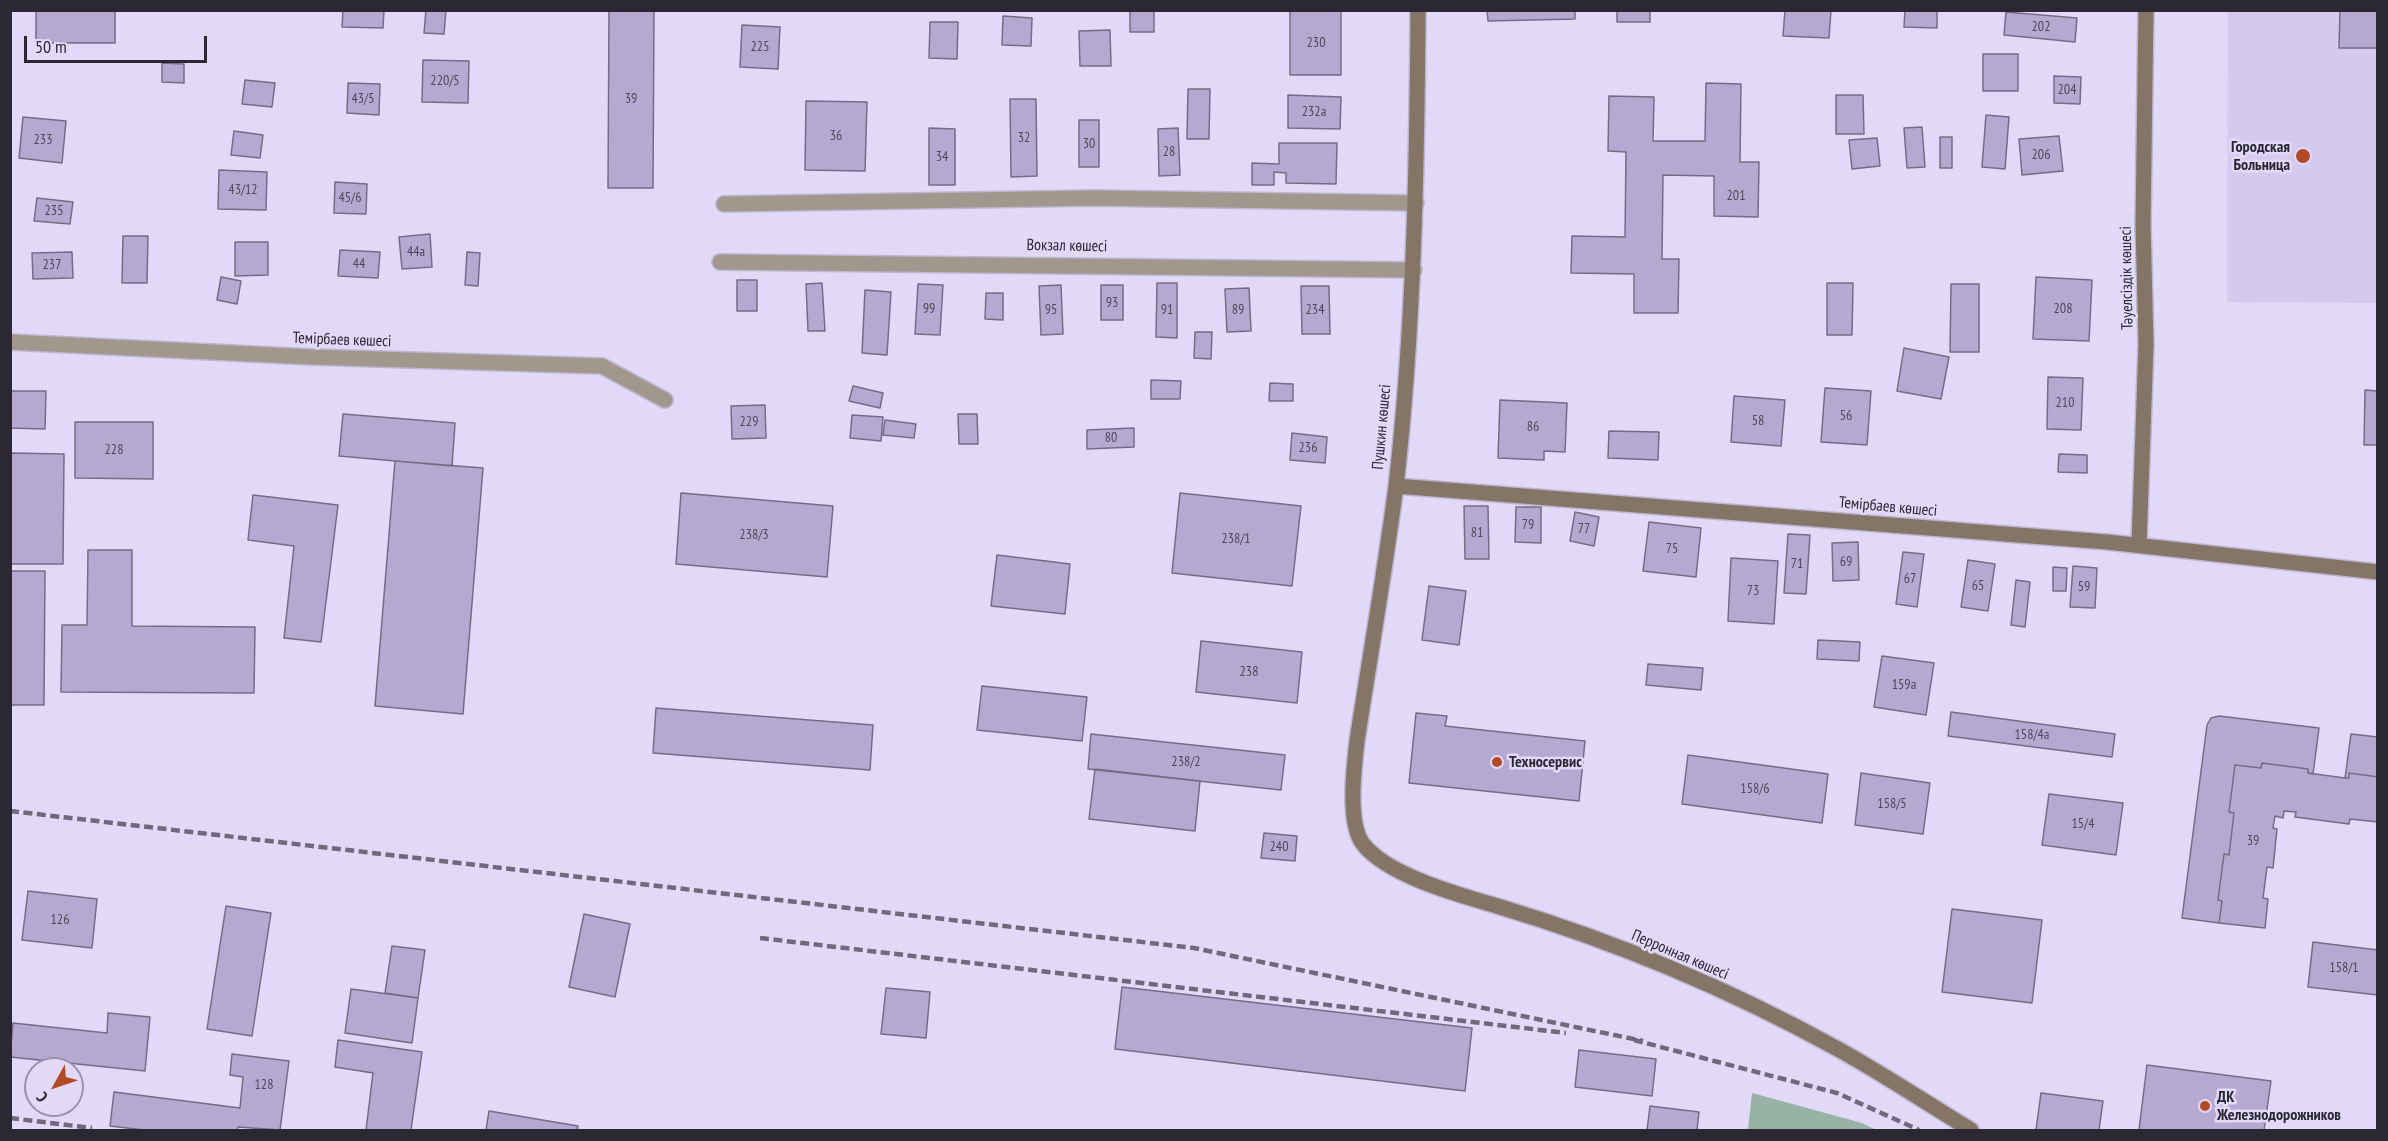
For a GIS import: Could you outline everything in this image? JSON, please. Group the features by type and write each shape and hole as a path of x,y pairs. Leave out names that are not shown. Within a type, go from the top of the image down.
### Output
{"street":[{"name":"Пушкин көшесі","path":"1362,843 1353,810 1353,778 1396,486 1413,270 1418,10"},
{"name":"Тәуелсіздік көшесі","path":"2139,545 2146,345 2143,224 2146,10"},
{"path":"724,204 1093,198 1416,204"},
{"name":"Вокзал көшесі","path":"720,262 1413,270"},
{"name":"Темірбаев көшесі","path":"10,342 312,357 602,366 665,400"},
{"name":"Темірбаев көшесі","path":"1396,486 2139,545 2378,572"},
{"name":"Перронная көшесі","path":"1362,843 1398,870 1445,891 1539,919 1663,965 1762,1010 1836,1048 1971,1131"}],"shaded area":[{"name":"Городская Больница","path":"2228,11 2377,11 2377,303 2227,302"}],"green space":[{"path":"1752,1093 1862,1123 1876,1130 1748,1130"}],"building":[{"path":"115,10 115,43 36,43 36,11"},
{"path":"343,10 384,10 383,28 342,27"},
{"path":"426,10 446,10 444,34 424,33"},
{"path":"609,10 654,10 653,188 608,188"},
{"path":"1130,10 1154,10 1154,32 1130,32"},
{"path":"1290,10 1341,10 1341,75 1290,75"},
{"path":"1487,10 1575,10 1575,19 1488,21"},
{"path":"1617,10 1650,10 1650,22 1617,22"},
{"path":"1785,10 1831,10 1829,38 1783,36"},
{"path":"1905,10 1937,10 1937,28 1904,27"},
{"path":"2340,10 2378,10 2378,48 2339,48"},
{"path":"2006,12 2077,18 2075,42 2004,35"},
{"path":"1003,16 1032,18 1031,46 1002,45"},
{"path":"930,22 958,22 957,59 929,58"},
{"path":"742,25 780,27 778,69 740,67"},
{"path":"1110,30 1111,66 1080,66 1079,31"},
{"path":"1983,54 2018,54 2018,91 1983,91"},
{"path":"423,60 469,61 468,103 422,102"},
{"path":"162,63 184,64 184,83 162,82"},
{"path":"2054,76 2081,77 2080,104 2054,103"},
{"path":"245,80 275,83 272,107 242,104"},
{"path":"348,83 380,84 379,115 347,113"},
{"path":"1706,83 1741,84 1740,162 1759,162 1758,217 1714,216 1714,176 1663,175 1662,259 1679,259 1678,313 1634,313 1634,274 1571,273 1572,236 1625,237 1626,152 1608,151 1609,96 1654,97 1653,141 1705,141"},
{"path":"1188,89 1210,89 1209,139 1187,139"},
{"path":"1288,95 1341,97 1340,129 1288,128"},
{"path":"1836,95 1863,95 1864,134 1836,134"},
{"path":"1010,99 1036,99 1037,176 1011,177"},
{"path":"806,101 867,102 865,171 805,170"},
{"path":"1986,115 2009,117 2005,169 1982,167"},
{"path":"23,117 66,121 62,163 19,158"},
{"path":"1079,120 1099,120 1099,167 1079,167"},
{"path":"1922,127 1925,167 1907,168 1904,128"},
{"path":"929,128 955,129 955,185 929,185"},
{"path":"1178,128 1180,175 1159,176 1158,129"},
{"path":"234,131 263,135 260,158 231,155"},
{"path":"2059,136 2063,171 2022,175 2019,139"},
{"path":"1940,137 1952,137 1952,168 1940,168"},
{"path":"1877,138 1880,166 1852,169 1849,140"},
{"path":"1279,143 1337,143 1336,184 1286,183 1286,173 1274,172 1274,185 1252,185 1252,163 1279,164"},
{"path":"219,170 267,172 266,210 218,209"},
{"path":"335,182 367,184 366,214 334,213"},
{"path":"37,198 73,202 70,224 34,221"},
{"path":"430,234 432,267 402,269 399,237"},
{"path":"123,236 148,236 147,283 122,283"},
{"path":"235,242 268,242 268,275 235,276"},
{"path":"340,250 380,252 378,278 338,276"},
{"path":"72,252 73,278 33,279 32,253"},
{"path":"467,252 480,253 478,286 465,285"},
{"path":"221,277 241,281 237,304 217,300"},
{"path":"2036,277 2092,280 2089,341 2033,339"},
{"path":"737,280 757,280 757,311 737,311"},
{"path":"822,283 825,331 808,331 806,284"},
{"path":"1157,283 1177,283 1177,338 1156,337"},
{"path":"1827,283 1853,283 1852,335 1827,335"},
{"path":"918,284 943,285 940,335 915,334"},
{"path":"1951,284 1979,284 1979,352 1950,352"},
{"path":"1061,285 1063,334 1041,335 1039,286"},
{"path":"1101,285 1123,285 1123,320 1101,320"},
{"path":"1301,286 1329,286 1330,334 1302,334"},
{"path":"1249,288 1251,331 1227,332 1225,289"},
{"path":"865,290 891,292 887,355 862,353"},
{"path":"986,293 1003,293 1003,320 985,319"},
{"path":"1195,332 1212,332 1211,359 1194,358"},
{"path":"1904,348 1949,357 1941,399 1897,391"},
{"path":"2048,377 2083,378 2081,430 2047,429"},
{"path":"1151,380 1181,381 1180,399 1151,399"},
{"path":"1270,383 1293,384 1293,401 1269,401"},
{"path":"853,386 883,393 880,408 849,401"},
{"path":"1825,388 1871,391 1867,445 1821,442"},
{"path":"2365,390 2378,391 2378,445 2364,445"},
{"path":"10,391 46,391 45,429 10,428"},
{"path":"1734,396 1785,400 1781,446 1731,442"},
{"path":"1500,400 1567,403 1565,452 1544,451 1544,460 1498,458"},
{"path":"765,405 766,438 732,439 731,406"},
{"path":"343,414 455,423 452,466 339,456"},
{"path":"958,414 977,414 978,444 959,444"},
{"path":"852,415 883,417 881,441 850,438"},
{"path":"885,420 916,424 914,438 883,435"},
{"path":"75,422 153,422 153,479 75,478"},
{"path":"1134,428 1134,447 1087,449 1087,430"},
{"path":"1609,431 1659,432 1658,460 1608,458"},
{"path":"1292,433 1327,437 1325,463 1290,460"},
{"path":"10,453 64,454 63,564 10,564"},
{"path":"2059,454 2087,455 2087,473 2058,472"},
{"path":"395,461 483,468 463,714 375,706"},
{"path":"681,493 833,506 827,577 676,564"},
{"path":"1180,493 1301,506 1292,586 1172,573"},
{"path":"253,495 338,505 321,642 284,638 294,546 248,540"},
{"path":"1464,506 1488,506 1489,559 1465,559"},
{"path":"1516,507 1541,507 1541,543 1515,542"},
{"path":"1575,512 1599,517 1594,546 1570,541"},
{"path":"1649,522 1701,528 1696,577 1643,571"},
{"path":"1788,534 1810,535 1806,594 1784,593"},
{"path":"1858,542 1859,580 1833,581 1832,543"},
{"path":"88,550 132,550 132,626 255,627 254,693 61,692 62,625 87,625"},
{"path":"1903,552 1924,554 1917,607 1896,604"},
{"path":"997,555 1070,564 1065,614 991,606"},
{"path":"1731,558 1778,561 1774,624 1728,621"},
{"path":"1968,560 1995,564 1988,611 1961,607"},
{"path":"2073,566 2097,568 2095,608 2070,607"},
{"path":"2053,567 2067,568 2066,591 2053,591"},
{"path":"10,571 45,571 44,705 10,705"},
{"path":"2016,580 2030,582 2025,627 2011,625"},
{"path":"1429,586 1466,591 1459,645 1422,640"},
{"path":"1818,640 1860,642 1859,661 1817,659"},
{"path":"1201,641 1302,652 1297,703 1196,692"},
{"path":"1882,656 1934,663 1926,715 1874,707"},
{"path":"1648,664 1703,668 1701,690 1646,685"},
{"path":"982,686 1087,697 1082,741 977,730"},
{"path":"656,708 873,725 870,770 653,753"},
{"path":"1951,712 2115,734 2112,757 1948,736"},
{"name":"Техносервис","path":"1416,713 1447,716 1445,726 1585,741 1579,801 1409,783"},
{"path":"2219,716 2319,728 2313,774 2308,773 2308,769 2262,763 2261,768 2235,765 2229,812 2234,813 2229,855 2224,854 2218,900 2222,901 2219,923 2182,918 2207,725 2211,718"},
{"path":"1091,734 1285,755 1281,790 1088,769"},
{"path":"2351,734 2378,737 2378,777 2349,773 2349,778 2345,778"},
{"path":"1688,755 1828,774 1822,823 1682,804"},
{"path":"2262,763 2308,769 2308,773 2345,778 2349,778 2349,773 2378,777 2378,822 2350,819 2349,824 2295,817 2296,812 2284,811 2283,818 2275,816 2273,828 2277,829 2273,868 2267,867 2263,898 2268,899 2265,928 2219,923 2222,901 2218,900 2224,854 2229,855 2234,813 2229,812 2235,765 2261,768"},
{"path":"1095,769 1200,781 1195,831 1089,819"},
{"path":"1861,773 1930,783 1923,834 1855,825"},
{"path":"2049,794 2123,803 2116,855 2042,845"},
{"path":"1264,833 1297,836 1295,861 1261,858"},
{"path":"28,891 97,899 92,948 22,940"},
{"path":"226,906 271,913 252,1036 207,1029"},
{"path":"1952,909 2042,920 2032,1003 1942,992"},
{"path":"584,914 630,924 615,997 569,987"},
{"path":"2313,942 2378,950 2378,995 2308,987"},
{"path":"392,946 425,950 418,998 385,993"},
{"path":"1122,987 1472,1028 1465,1091 1115,1049"},
{"path":"886,988 930,992 926,1038 881,1034"},
{"path":"351,989 418,998 412,1043 345,1033"},
{"path":"108,1013 150,1017 145,1071 84,1065 84,1057 10,1057 13,1023 107,1033"},
{"path":"338,1040 422,1052 411,1130 366,1130 373,1073 335,1067"},
{"path":"1579,1050 1656,1059 1652,1096 1575,1087"},
{"path":"232,1054 289,1061 280,1130 238,1127 237,1130 144,1130 110,1126 114,1092 240,1108 243,1077 230,1075"},
{"name":"ДК Железнодорожников","path":"2147,1065 2271,1081 2264,1130 2139,1130"},
{"path":"2041,1093 2103,1101 2099,1130 2036,1130"},
{"path":"1650,1106 1699,1112 1697,1130 1647,1130"},
{"path":"489,1111 578,1126 577,1130 486,1130"}],"railway":[{"path":"10,811 1194,948 1643,1041"},
{"path":"760,938 1566,1033"},
{"path":"1634,1040 1837,1093 1919,1130"},
{"path":"10,1118 92,1128"}],"place":[{"name":"Городская Больница","path":"2303,156"},
{"name":"Техносервис","path":"1497,762"},
{"name":"ДК Железнодорожников","path":"2205,1106"}]}
